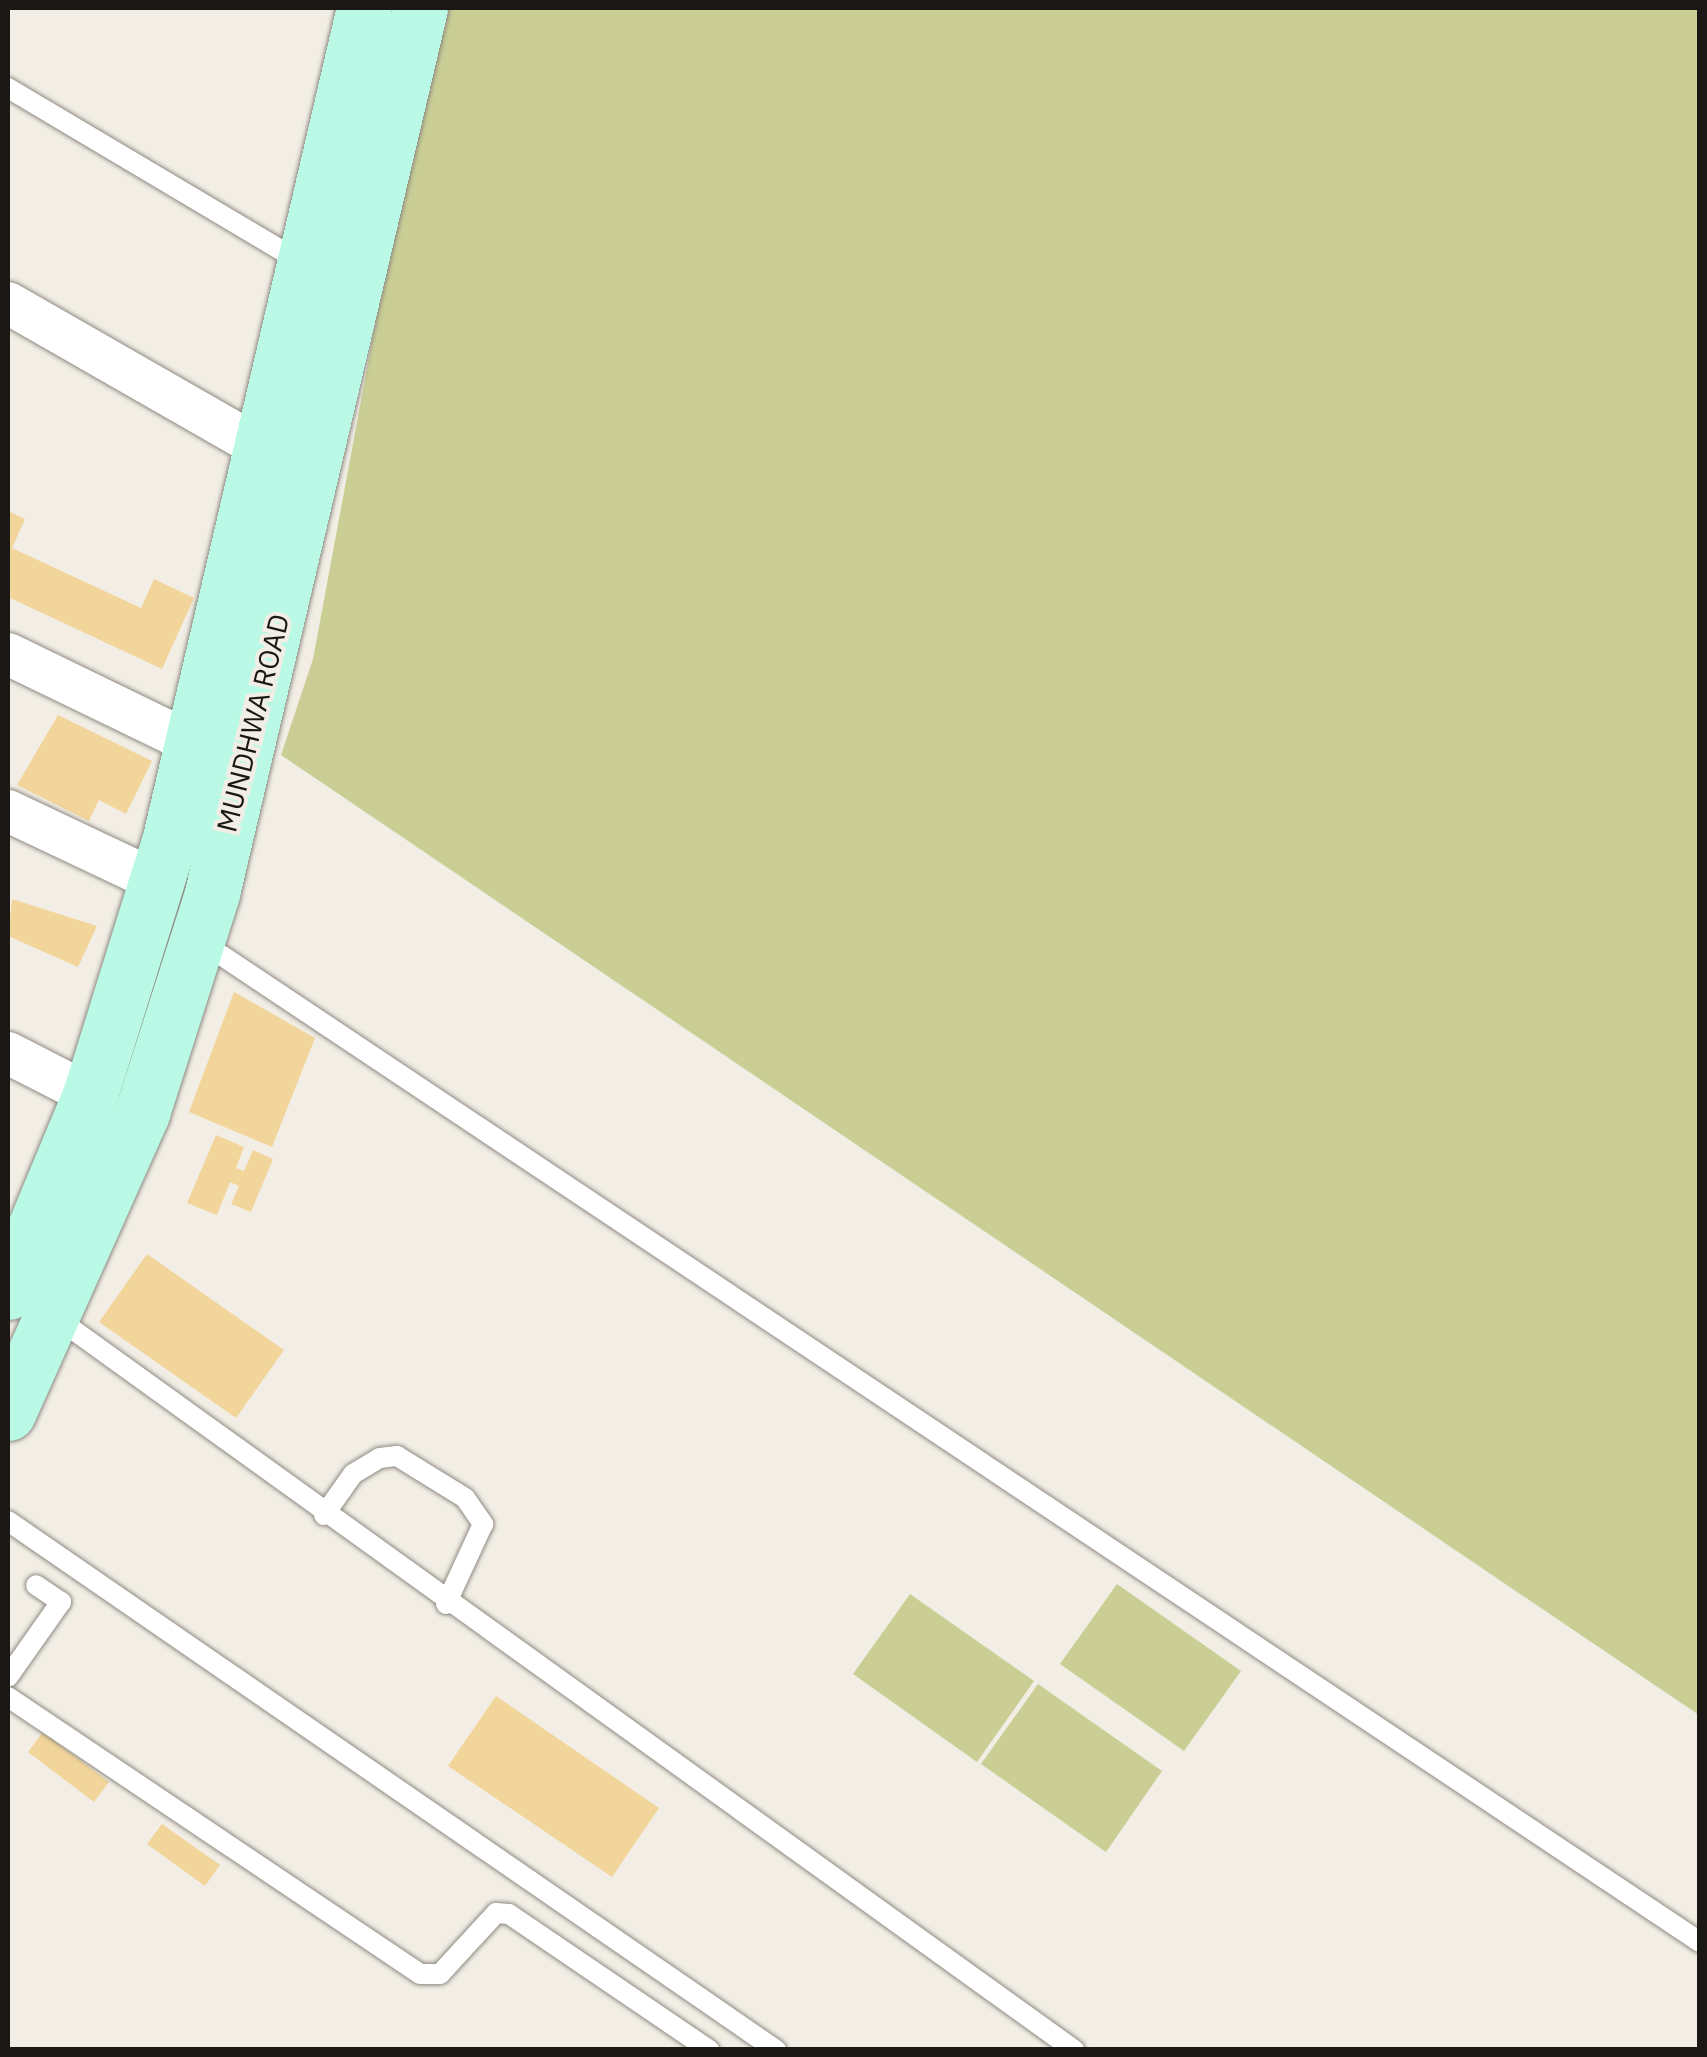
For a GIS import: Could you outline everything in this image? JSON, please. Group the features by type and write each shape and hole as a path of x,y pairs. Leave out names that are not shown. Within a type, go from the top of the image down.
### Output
{"main road":[{"name":"MUNDHWA ROAD","path":"8,1291 90,1095 163,862 309,266 364,8"},
{"name":"MUNDHWA ROAD","path":"8,1413 56,1317 142,1114 197,939 221,855 420,8"},
{"path":"163,862 221,855"}],"street":[{"path":"8,303 263,449"},
{"path":"8,654 193,744"},
{"path":"8,810 163,862"},
{"path":"8,1053 90,1095"}],"lane":[{"path":"8,88 309,266"},
{"path":"197,939 1700,1942"},
{"path":"8,1291 56,1317 446,1604 1074,2050"},
{"path":"324,1514 354,1474 380,1458 398,1456 464,1498 483,1524 446,1604"},
{"path":"8,1521 776,2050"},
{"path":"8,1677 60,1602 36,1584"},
{"path":"8,1697 420,1974 440,1974 496,1913 508,1914 708,2050"}],"green space":[{"path":"434,8 1699,8 1699,1715 281,755 313,659"},
{"path":"1117,1584 1241,1671 1184,1751 1060,1664"},
{"path":"910,1594 1034,1681 977,1762 853,1674"},
{"path":"1038,1684 1162,1771 1106,1852 981,1764"}],"building":[{"path":"8,511 25,519 12,548 141,608 154,579 194,598 162,669 8,597"},
{"path":"58,715 152,761 126,814 99,800 89,821 17,785"},
{"path":"12,899 97,926 78,967 8,936"},
{"path":"234,992 315,1038 272,1147 189,1112"},
{"path":"216,1135 244,1147 236,1168 244,1171 253,1150 273,1159 251,1212 231,1204 239,1186 230,1182 217,1215 187,1203"},
{"path":"147,1254 284,1350 236,1418 99,1322"},
{"path":"496,1696 659,1808 612,1877 448,1766"},
{"path":"43,1732 109,1782 94,1802 28,1752"},
{"path":"162,1824 220,1865 205,1886 147,1844"}]}
